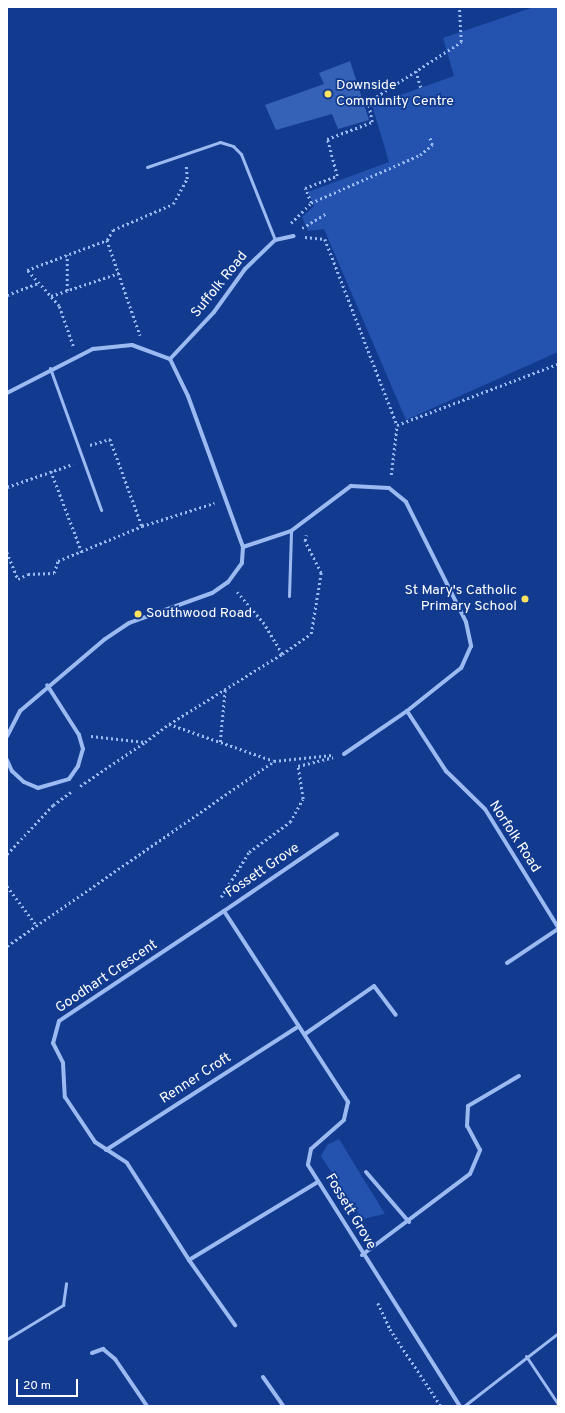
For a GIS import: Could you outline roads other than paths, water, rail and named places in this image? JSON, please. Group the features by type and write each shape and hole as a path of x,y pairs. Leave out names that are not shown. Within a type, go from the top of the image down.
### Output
{"street":[{"name":"Suffolk Road","path":"170,359 214,312 245,269 275,240 293,236"},
{"path":"7,393 50,368 93,349 132,345 170,359 188,396 243,547 242,563 228,582 184,606 129,623 47,685 20,711 7,736"},
{"path":"243,547 291,531 351,486 389,488 406,502 466,622 471,646 461,668 406,711 344,754"},
{"path":"7,760 12,771 24,782 38,788 53,785 69,779 78,766 83,749 79,735 47,685"},
{"name":"Norfolk Road","path":"406,711 446,771 485,809 558,928 507,964"},
{"name":"Fossett Grove","path":"337,834 224,911 348,1102 344,1120 311,1149 308,1165 362,1254 460,1406"},
{"name":"Goodhart Crescent","path":"224,911 59,1021 53,1043 63,1063 65,1097 95,1142 127,1163 189,1260 235,1324"},
{"path":"305,1034 374,986 396,1015"},
{"name":"Renner Croft","path":"106,1150 299,1026"},
{"path":"362,1254 409,1222 470,1174 477,1164 480,1150 467,1126 468,1106 519,1076"},
{"path":"366,1172 409,1222"},
{"path":"189,1260 318,1182"},
{"path":"92,1353 102,1349 115,1358 147,1406"},
{"path":"263,1377 283,1406"}],"lane":[{"path":"147,166 220,142 232,146 241,154 275,240"},
{"path":"50,368 101,510"},
{"path":"289,596 291,531"},
{"path":"7,1339 63,1305 66,1283"},
{"path":"464,1406 526,1356 558,1333"},
{"path":"526,1356 558,1404"}],"place":[{"name":"Downside Community Centre","path":"328,94"},
{"name":"St Mary's Catholic Primary School","path":"525,599"},
{"name":"Southwood Road","path":"138,614"}]}
